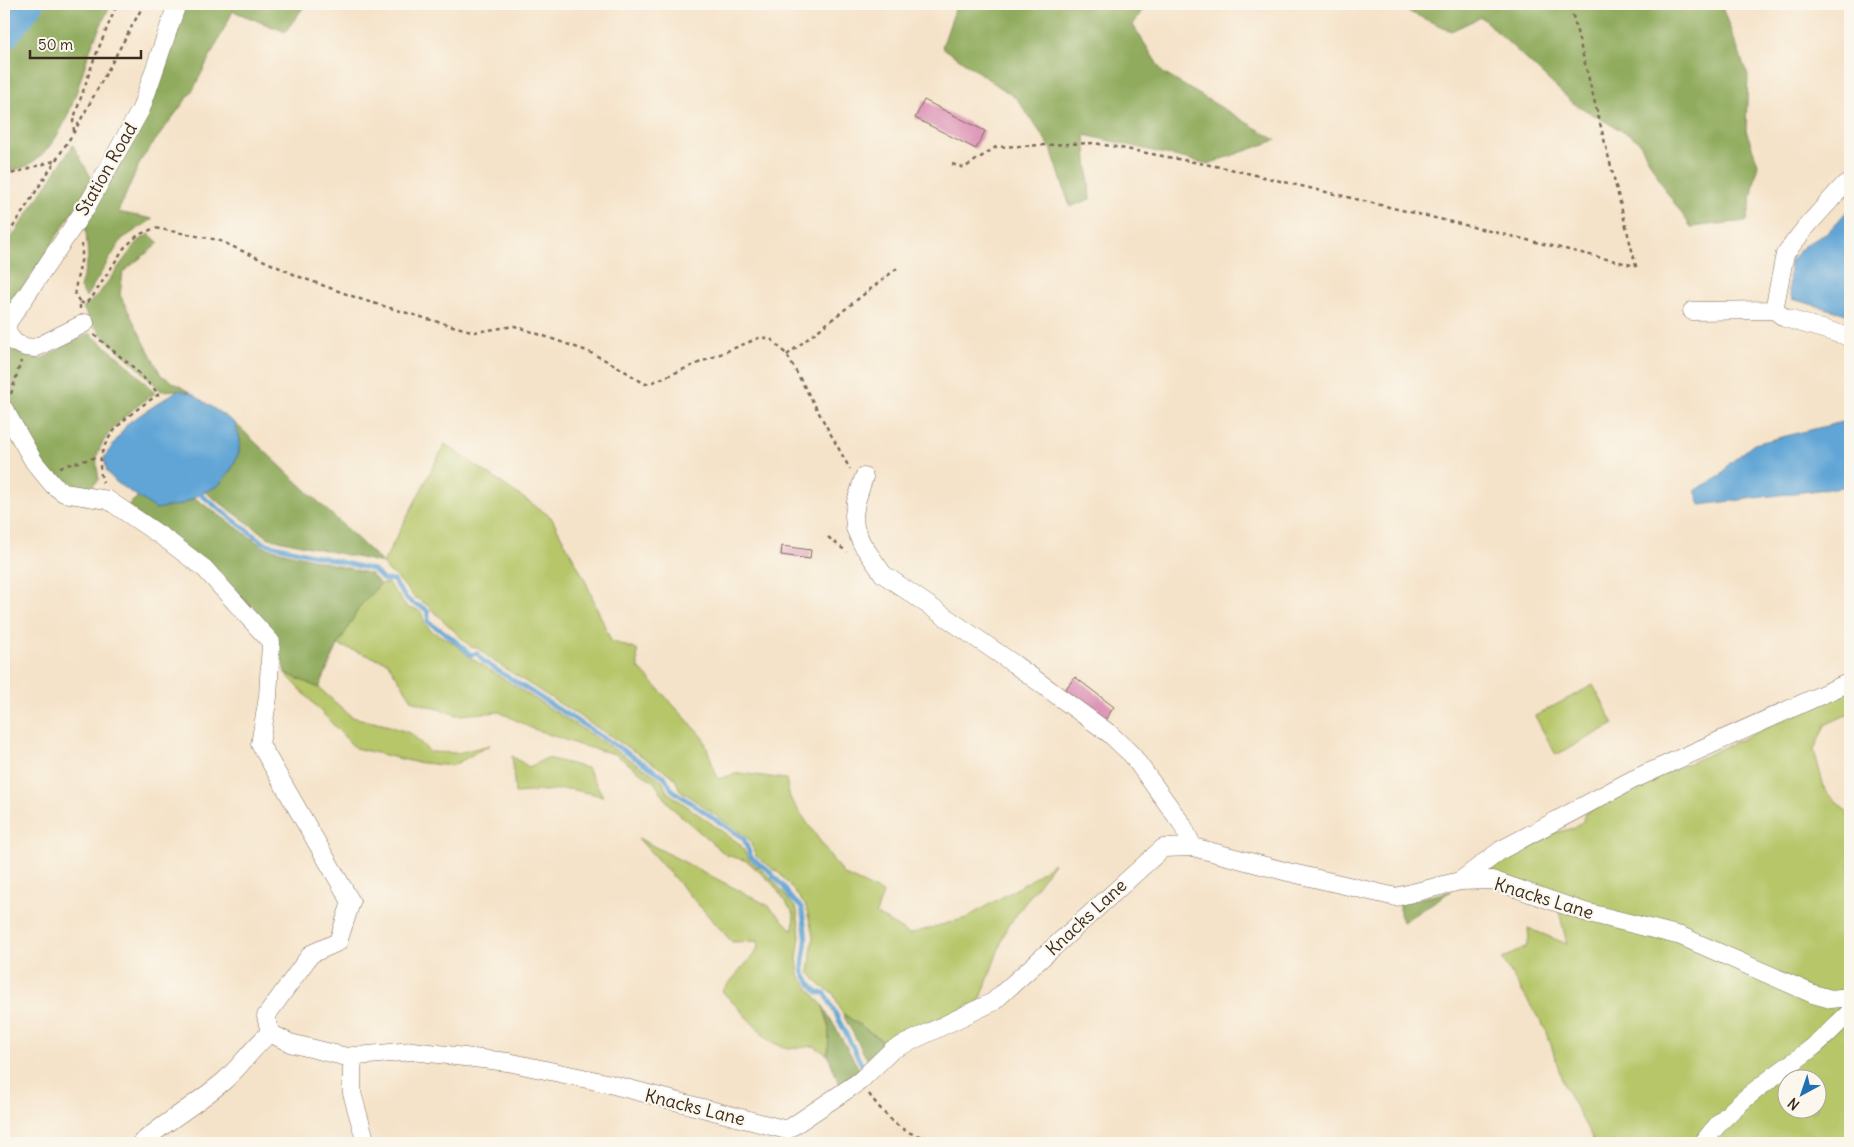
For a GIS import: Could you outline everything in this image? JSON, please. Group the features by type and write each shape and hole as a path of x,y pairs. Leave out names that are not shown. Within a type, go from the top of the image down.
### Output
{"street":[{"name":"Station Road","path":"6,325 87,206 141,109 176,8"},
{"path":"1780,314 1785,254 1806,227 1844,185"},
{"path":"1692,311 1780,314 1850,337"},
{"path":"6,325 8,334 15,343 34,348 85,322"},
{"path":"5,411 34,462 53,485 64,493 108,500 167,540 205,569 271,642 268,697 260,744 351,902 338,942 311,954 266,1016 270,1033 257,1043 243,1063 225,1080 141,1143"},
{"path":"862,482 854,515 856,528 862,544 883,574 1014,664 1110,734 1132,755 1182,824 1193,848"},
{"path":"1460,881 1501,850 1632,780 1850,682"},
{"name":"Knacks Lane","path":"270,1033 290,1043 349,1057 412,1052 508,1062 606,1083 787,1130 860,1081 892,1050 993,1002 1163,848 1193,848 1396,897 1460,881 1492,880 1585,912 1681,936 1813,994 1831,999 1850,998"},
{"path":"1703,1143 1742,1102 1809,1050 1850,1012"},
{"path":"349,1057 352,1093 366,1143"}],"path":[{"path":"74,132 73,121 93,62 117,4"},
{"path":"4,241 74,132 144,4"},
{"path":"952,164 964,168 996,147 1094,143 1230,169 1636,266 1570,4"},
{"path":"4,176 57,160"},
{"path":"80,302 85,304 93,296 124,248 138,235 155,228 218,240 300,276 363,300 438,322 476,332 515,326 587,351 615,365 645,384 761,337 771,339 787,355 862,482"},
{"path":"82,243 82,257 75,295 80,302 80,309 85,322 96,337 133,367 159,394 134,410 106,440 100,460 100,475 104,487 104,499"},
{"path":"787,355 899,268"},
{"path":"5,411 21,359"},
{"path":"42,472 97,457"},
{"path":"860,1081 878,1105 895,1123 909,1133 926,1137"}],"green space":[{"path":"4,4 21,4 4,25"},
{"path":"40,4 111,4 93,43 73,102 60,131 41,156 28,165 4,171 4,49"},
{"path":"183,4 306,4 285,32 233,11 193,90 141,160 118,212 153,219 122,239 86,297 80,288 88,258 85,218"},
{"path":"957,4 1146,4 1133,25 1163,73 1276,140 1208,164 1085,135 1090,199 1070,207 1051,148 1017,99 942,47"},
{"path":"1400,4 1724,4 1723,10 1748,76 1746,130 1758,164 1747,221 1691,227 1666,191 1638,140 1573,103 1481,17 1451,31 1403,9"},
{"path":"73,145 93,181 13,303 4,313 4,249"},
{"path":"149,234 159,243 123,272 120,295 161,375 191,393 178,390 161,391 99,331 83,308 98,295 137,242"},
{"path":"89,333 127,364 155,393 120,421 105,438 97,457 99,480 86,492 55,483 4,401 4,340 35,352 39,360"},
{"path":"235,423 383,563 269,538 205,492 219,485 232,468 239,452 240,439"},
{"path":"445,444 551,517 585,580 611,641 637,650 638,667 703,737 718,779 739,773 786,779 790,798 843,874 883,893 876,914 909,934 966,918 1028,882 1054,863 1006,929 980,1001 886,1043 842,1013 833,993 821,986 809,972 813,936 806,906 780,874 756,856 749,839 680,790 674,777 492,660 478,648 471,647 426,604 414,597 395,575 388,571 383,563"},
{"path":"138,497 156,509 180,505 195,498 264,547 371,574 380,584 360,606 338,645 319,688 285,673 279,646 128,505"},
{"path":"388,583 408,608 422,613 426,625 436,634 449,640 471,658 662,780 667,792 740,844 749,859 773,880 797,910 800,935 797,959 799,975 823,1006 829,1026 828,1055 814,1046 788,1049 769,1041 722,991 757,951 758,941 732,942 638,838 769,906 793,931 794,914 772,883 747,861 726,855 671,807 654,782 615,754 579,745 531,728 500,712 457,715 413,701 387,662 338,645 360,606 380,584"},
{"path":"285,673 319,688 352,717 390,726 412,734 430,752 458,753 490,745 452,766 414,762 355,748"},
{"path":"1593,685 1614,724 1556,755 1535,716"},
{"path":"1850,690 1850,713 1825,725 1814,750 1825,791 1850,815 1850,1143 1595,1143 1563,1083 1547,1032 1502,959 1526,947 1529,939 1528,928 1567,944 1554,890 1495,874 1491,868 1535,842 1536,835 1549,829 1554,833 1574,828 1583,821 1585,813 1621,794"},
{"path":"512,756 529,767 547,758 587,768 603,796 570,789 515,793"},
{"path":"1451,891 1403,922 1400,914 1400,903"},
{"path":"823,1006 859,1069 839,1084 828,1055 829,1026"},
{"path":"842,1013 886,1043 868,1061"}],"water":[{"path":"1850,208 1850,315 1792,299 1789,289 1790,261 1806,244 1826,234"},
{"path":"178,390 191,393 235,423 240,439 239,452 232,468 219,485 180,505 156,509 116,482 107,472 104,458 128,423"},
{"path":"1850,420 1850,486 1700,505 1695,490 1721,476 1729,464 1754,444"}],"building":[{"path":"924,100 985,131 976,149 915,118"},
{"path":"782,546 811,550 810,559 781,555"},
{"path":"1075,677 1114,707 1104,721 1064,691"}],"waterway":[{"path":"4,38 31,4"},
{"path":"201,495 264,543 374,570 383,580 393,580 408,600 428,612 428,621 430,623 471,655 477,653 483,661 665,777 672,790 744,839 751,857 770,872 784,887 790,897 802,908 806,931 803,963 806,978 818,993 825,993 862,1065"}]}
